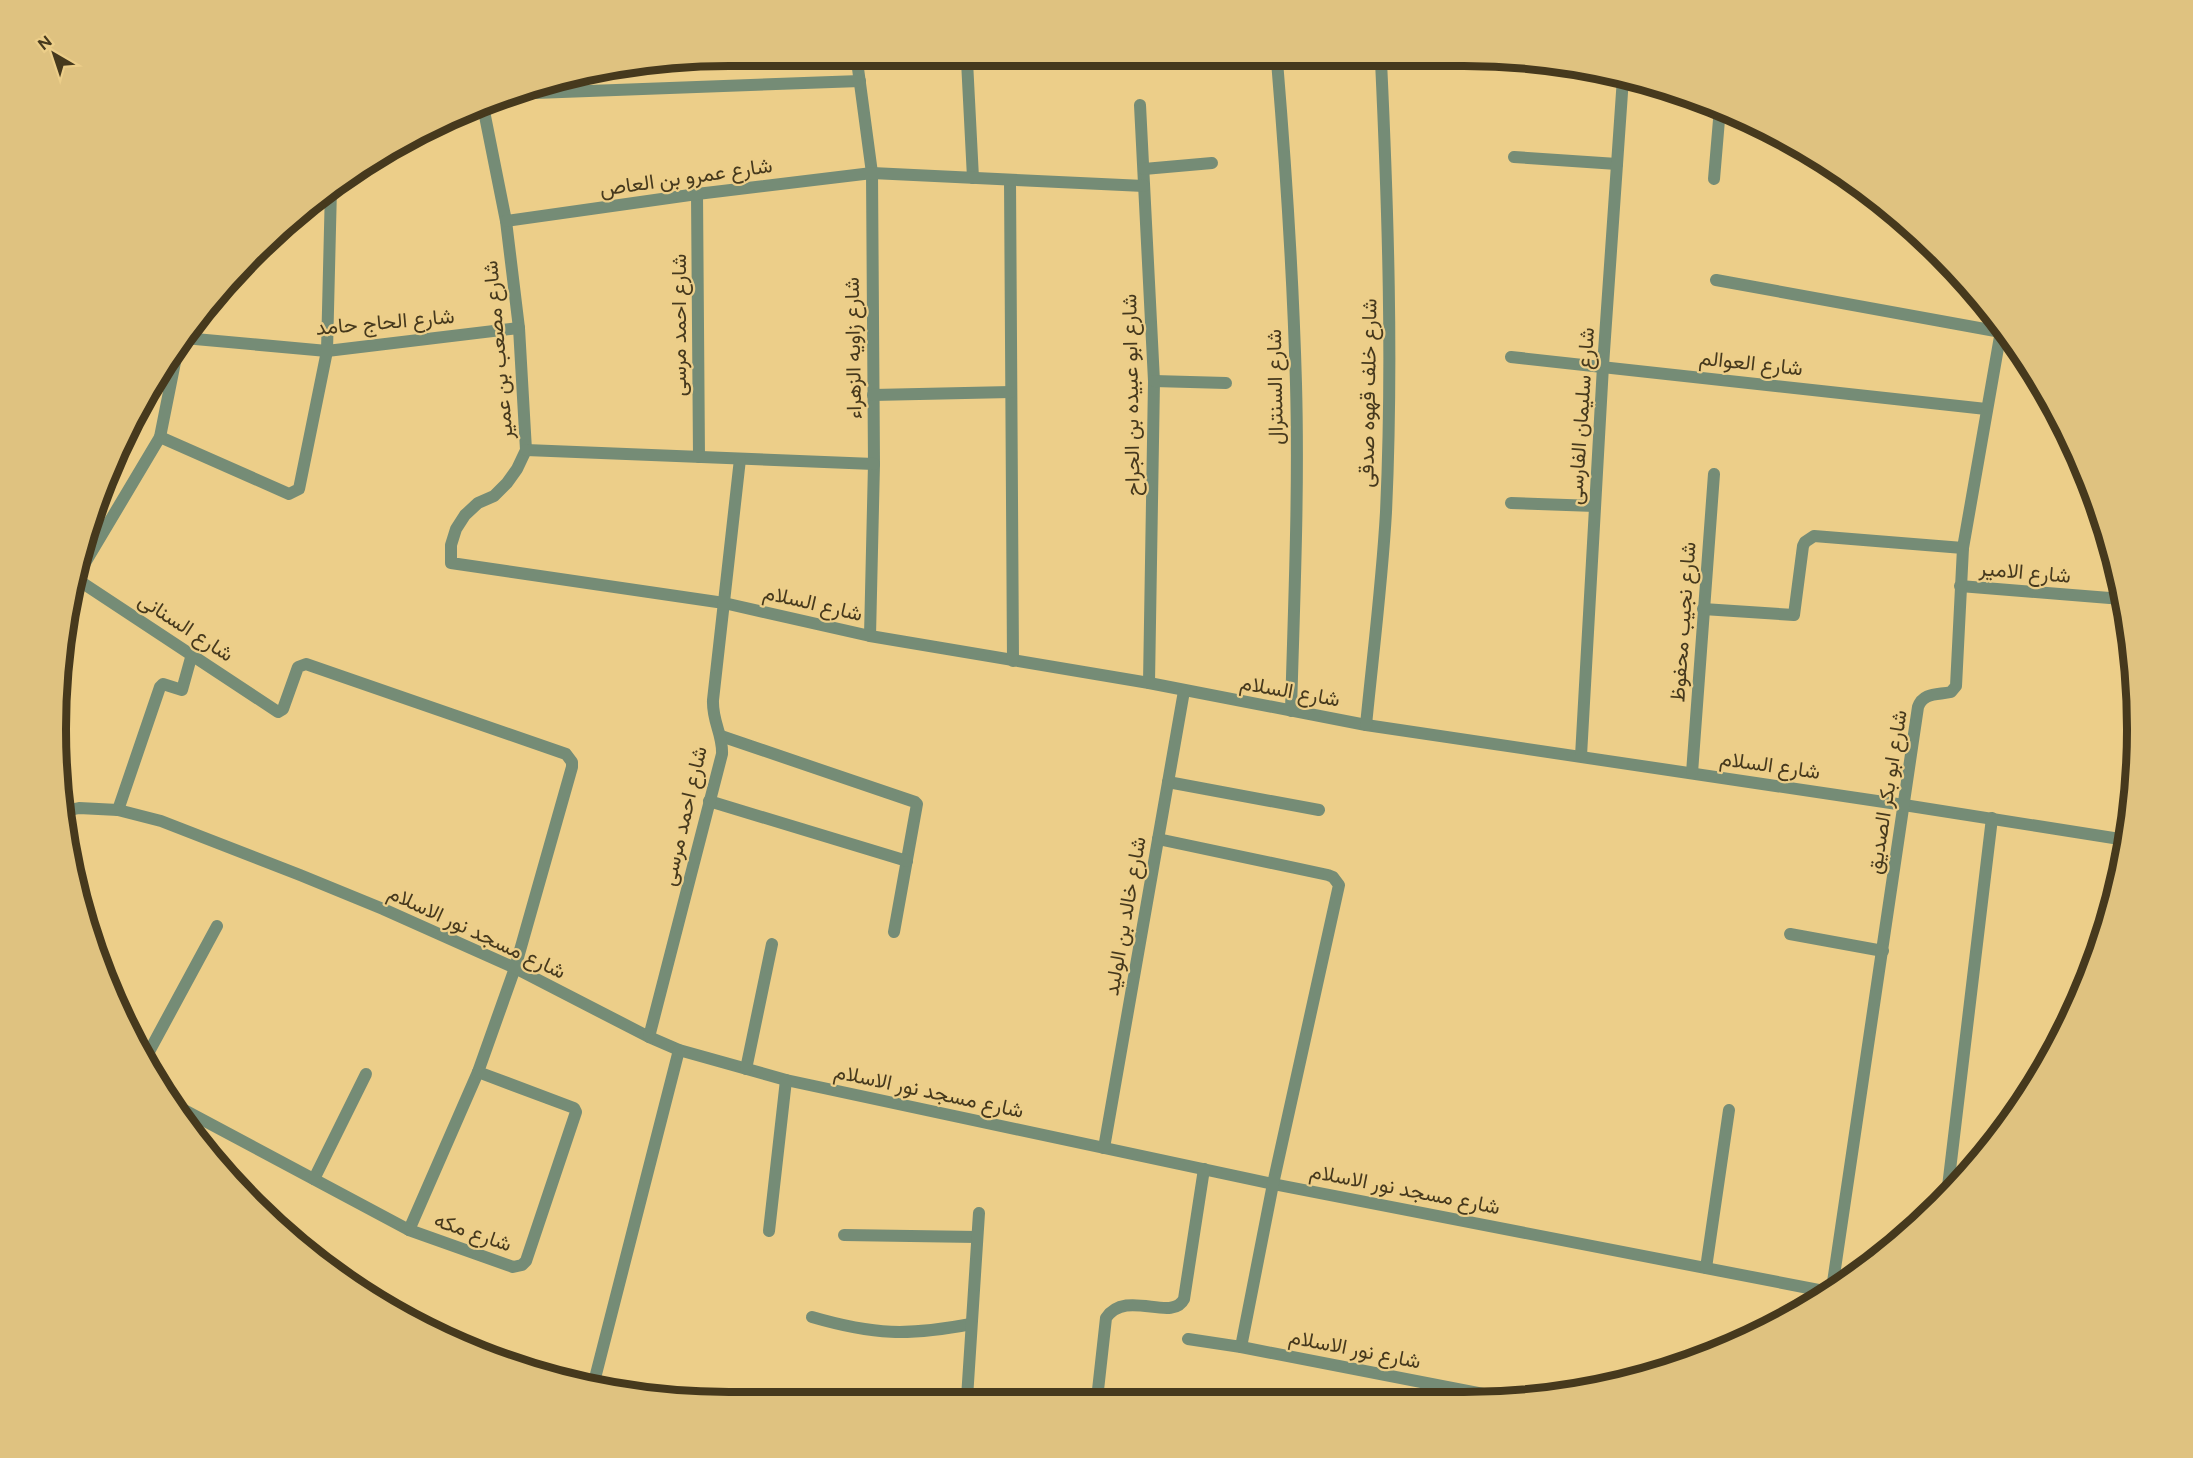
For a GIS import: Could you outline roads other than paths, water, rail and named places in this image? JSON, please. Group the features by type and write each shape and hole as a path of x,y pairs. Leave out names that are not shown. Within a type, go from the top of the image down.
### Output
{"street":[{"name":"شارع زاويه الزهراء","path":"857,66 872,173 874,464 870,636"},
{"path":"967,66 973,178"},
{"name":"شارع السنترال","path":"1276,66 1290,252 1296,385 1297,518 1292,711"},
{"name":"شارع خلف قهوه صدقى","path":"1366,724 1386,501 1387,195 1381,66"},
{"path":"563,88 860,81"},
{"name":"شارع سليمان الفارسى","path":"1581,756 1603,366 1622,86"},
{"name":"شارع ابو عبيده بن الجراح","path":"1140,105 1154,381 1149,683"},
{"name":"شارع مصعب بن عمير","path":"451,563 451,545 456,529 465,515 478,504 494,496 507,483 526,450 519,328 506,221 484,113"},
{"path":"1714,179 1719,117"},
{"path":"1514,157 1617,164"},
{"path":"1144,169 1212,163"},
{"name":"شارع عمرو بن العاص","path":"506,221 697,194 872,173 1144,186"},
{"path":"1010,180 1013,661"},
{"name":"شارع احمد مرسى","path":"697,194 699,457"},
{"path":"160,437 289,494 299,489 327,351 331,199"},
{"path":"1716,280 1991,326"},
{"name":"شارع الحاج حامد","path":"193,339 327,351 519,328"},
{"name":"شارع ابو بكر الصديق","path":"1833,1280 1920,700 1927,696 1951,692 1956,686 1963,548 1999,338"},
{"name":"شارع العوالم","path":"1511,357 1986,409"},
{"path":"90,553 160,437 174,367"},
{"path":"1154,381 1226,383"},
{"path":"873,395 1011,392"},
{"path":"526,450 874,464"},
{"name":"شارع احمد مرسى","path":"649,1037 723,754 721,736 712,713 740,459"},
{"name":"شارع نجيب محفوظ","path":"1692,773 1714,474"},
{"path":"1511,503 1595,506"},
{"path":"1703,609 1794,615 1803,546 1814,536 1963,548"},
{"name":"شارع السلام","path":"451,563 724,603 870,636 1149,683 1366,724 2117,839"},
{"name":"شارع السنانى","path":"83,583 278,712 283,709 298,667 306,664 566,754 570,758 572,767 515,968"},
{"name":"شارع الامير","path":"1960,586 2114,598"},
{"path":"118,810 159,688 162,684 182,690 192,654"},
{"name":"شارع خالد بن الوليد","path":"1104,1148 1184,691"},
{"path":"721,736 917,804 894,932"},
{"path":"1168,782 1319,810"},
{"path":"709,801 907,861"},
{"name":"شارع مسجد نور الاسلام","path":"71,810 118,810 161,821 300,875 515,968 679,1050 786,1080 1273,1184 1820,1288"},
{"path":"1949,1181 1992,818"},
{"path":"1158,839 1328,875 1338,885 1273,1184 1241,1347"},
{"path":"150,1050 217,926"},
{"path":"1790,934 1882,951"},
{"path":"746,1069 772,944"},
{"path":"409,1230 478,1072 515,968"},
{"path":"595,1378 679,1050"},
{"name":"شارع مكه","path":"189,1112 409,1230 513,1267 522,1265 526,1261 576,1112 574,1108 478,1072"},
{"path":"314,1179 366,1074"},
{"path":"769,1231 786,1080"},
{"path":"1707,1268 1729,1110"},
{"path":"1098,1392 1106,1318 1110,1312 1122,1305 1173,1308 1182,1304 1204,1169"},
{"path":"967,1392 979,1213"},
{"path":"843,1234 977,1237"},
{"path":"812,1317 851,1328 891,1333 931,1332 971,1324"},
{"name":"شارع نور الاسلام","path":"1188,1339 1241,1347 1472,1392"}]}
